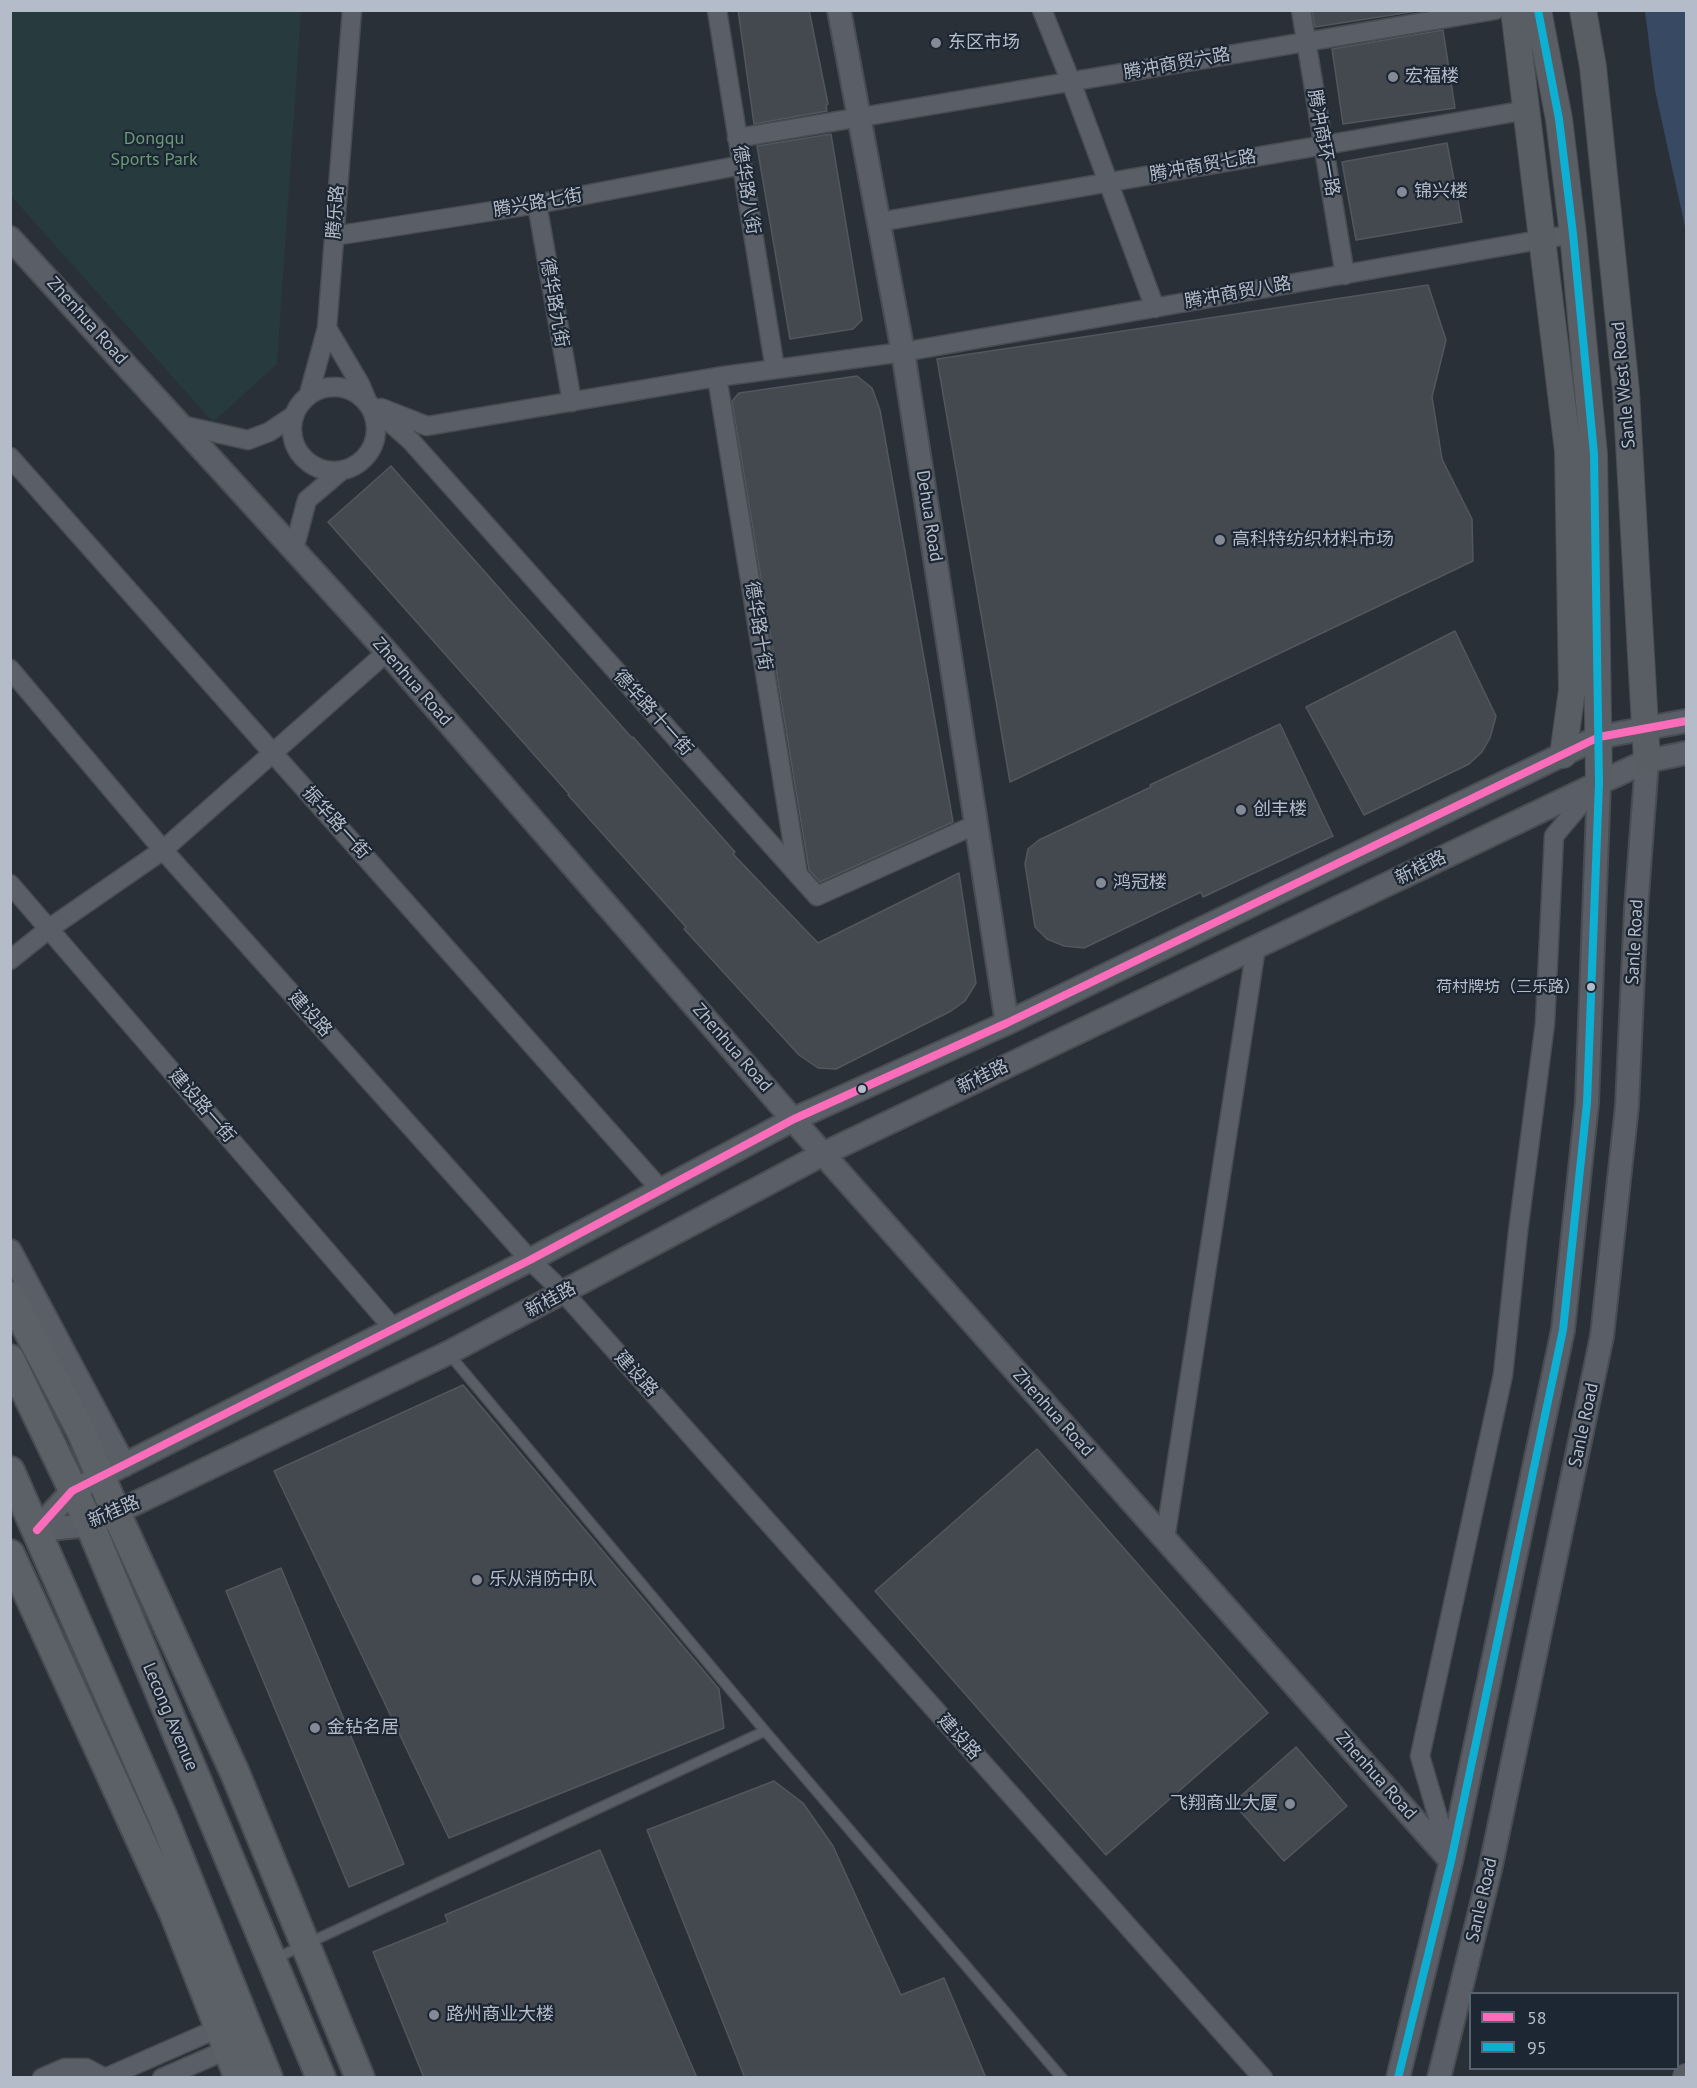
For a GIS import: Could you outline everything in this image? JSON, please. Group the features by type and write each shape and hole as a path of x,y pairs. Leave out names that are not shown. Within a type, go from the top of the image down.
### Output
{"main road":[{"path":"1514,10 1568,451 1572,690 1563,754"},
{"path":"1538,10 1558,119 1573,234 1594,454 1599,783"},
{"name":"Sanle West Road","path":"1583,10 1593,67 1626,391 1647,728 1647,760"},
{"path":"10,1296 81,1431 112,1471 116,1513 235,1773 360,2078"},
{"name":"Lecong Avenue","path":"10,1359 90,1525 321,2078"},
{"path":"10,1471 164,1820 236,2033 239,2078"},
{"path":"10,1554 174,1913 236,2033 268,2078"}],"street":[{"name":"腾乐路","path":"309,394 327,328 352,10"},
{"name":"德华路八街","path":"717,10 775,369"},
{"name":"Dehua Road","path":"839,10 903,352 1007,1023"},
{"path":"1042,10 1155,308"},
{"name":"腾冲商环一路","path":"1301,10 1345,275"},
{"name":"腾冲商贸六路","path":"737,138 1495,10"},
{"name":"腾冲商贸七路","path":"879,222 1527,110"},
{"name":"腾兴路七街","path":"334,236 537,204 742,165"},
{"name":"德华路九街","path":"537,204 572,402"},
{"name":"腾冲商贸八路","path":"368,403 427,426 717,376 903,352 1573,234"},
{"name":"Zhenhua Road","path":"10,238 387,652 823,1154 1451,1861"},
{"path":"294,549 307,500 340,471 354,466 366,457 374,445 377,430 375,416 360,384 327,328"},
{"name":"德华路十街","path":"717,376 798,876"},
{"path":"340,471 326,470 312,465 301,455 294,442 293,416 299,404 309,394 320,388 333,386 346,388 358,394 368,403"},
{"name":"德华路十一街","path":"368,403 411,441 817,896 977,825"},
{"path":"181,425 248,440 269,432 293,416"},
{"name":"振华路一街","path":"10,457 661,1190"},
{"path":"10,960 50,928 163,850 387,652"},
{"name":"建设路","path":"10,669 163,850 530,1260 564,1293 1263,2078"},
{"name":"新桂路","path":"37,1530 72,1491 530,1260 794,1119 1007,1023 1599,737 1686,721"},
{"name":"新桂路","path":"37,1530 90,1525 116,1513 448,1353 823,1154 1647,760 1686,753"},
{"name":"Sanle Road","path":"1439,2078 1490,1870 1602,1336 1628,1106 1636,909 1647,760"},
{"path":"1398,2078 1451,1861 1563,1330 1587,1103 1599,783"},
{"path":"1451,1861 1420,1756 1503,1375 1518,1232 1545,1023 1554,836 1599,783"},
{"name":"建设路一街","path":"10,884 393,1329"},
{"path":"1165,1539 1256,947"},
{"path":"10,1251 112,1471"},
{"path":"42,2078 65,2068 86,2068 105,2078 236,2033"},
{"path":"162,2078 236,2033"}],"lane":[{"path":"448,1353 765,1731 1062,2078"},
{"path":"272,1960 765,1731"}],"green space":[{"name":"Dongqu Sports Park","path":"10,11 301,11 277,364 213,422 11,196"}],"water":[{"path":"1645,11 1686,11 1686,231 1655,90"}],"building":[{"path":"738,10 809,10 828,104 826,105 827,111 754,124"},
{"path":"1312,10 1424,10 1315,27"},
{"name":"宏福楼","path":"1443,30 1455,108 1343,124 1332,49"},
{"path":"831,134 862,320 853,329 790,339 757,146"},
{"name":"锦兴楼","path":"1447,143 1462,222 1356,240 1342,162"},
{"name":"高科特纺织材料市场","path":"1428,285 1446,340 1432,397 1442,459 1472,519 1473,561 1010,782 937,359"},
{"path":"857,376 872,388 880,410 953,822 820,882 809,870 732,401 739,393"},
{"path":"391,466 735,852 733,854 818,943 959,873 976,983 965,1001 951,1011 836,1069 818,1068 799,1055 684,929 686,927 328,522"},
{"path":"1455,631 1496,716 1490,738 1482,752 1469,764 1364,815 1306,707"},
{"path":"1280,724 1333,836 1203,897 1201,892 1084,948 1064,946 1047,939 1035,927 1025,864 1028,849 1039,840"},
{"name":"乐从消防中队","path":"463,1385 719,1689 724,1728 449,1838 274,1471"},
{"path":"1037,1449 1268,1713 1106,1855 875,1591"},
{"name":"金钻名居","path":"281,1568 404,1864 349,1887 226,1591"},
{"name":"飞翔商业大厦","path":"1296,1747 1347,1806 1284,1861 1233,1803"},
{"path":"774,1781 803,1803 833,1846 901,1995 944,1978 986,2078 745,2078 647,1830"},
{"path":"600,1850 697,2078 424,2078 373,1952 448,1922 445,1915"}],"transit line":[{"name":"95","path":"1398,2078 1451,1861 1563,1330 1587,1103 1599,783 1594,454 1573,234 1559,119 1538,10"},
{"name":"58","path":"37,1530 72,1491 530,1260 794,1119 1007,1023 1599,737 1686,721"}],"place":[{"name":"东区市场","path":"936,43"},
{"name":"宏福楼","path":"1393,77"},
{"name":"锦兴楼","path":"1402,192"},
{"name":"高科特纺织材料市场","path":"1220,540"},
{"name":"创丰楼","path":"1241,810"},
{"name":"鸿冠楼","path":"1101,883"},
{"name":"荷村牌坊（三乐路）","path":"1591,987"},
{"name":"乐从消防中队","path":"477,1580"},
{"name":"金钻名居","path":"315,1728"},
{"name":"飞翔商业大厦","path":"1290,1804"},
{"name":"路州商业大楼","path":"434,2015"}]}
